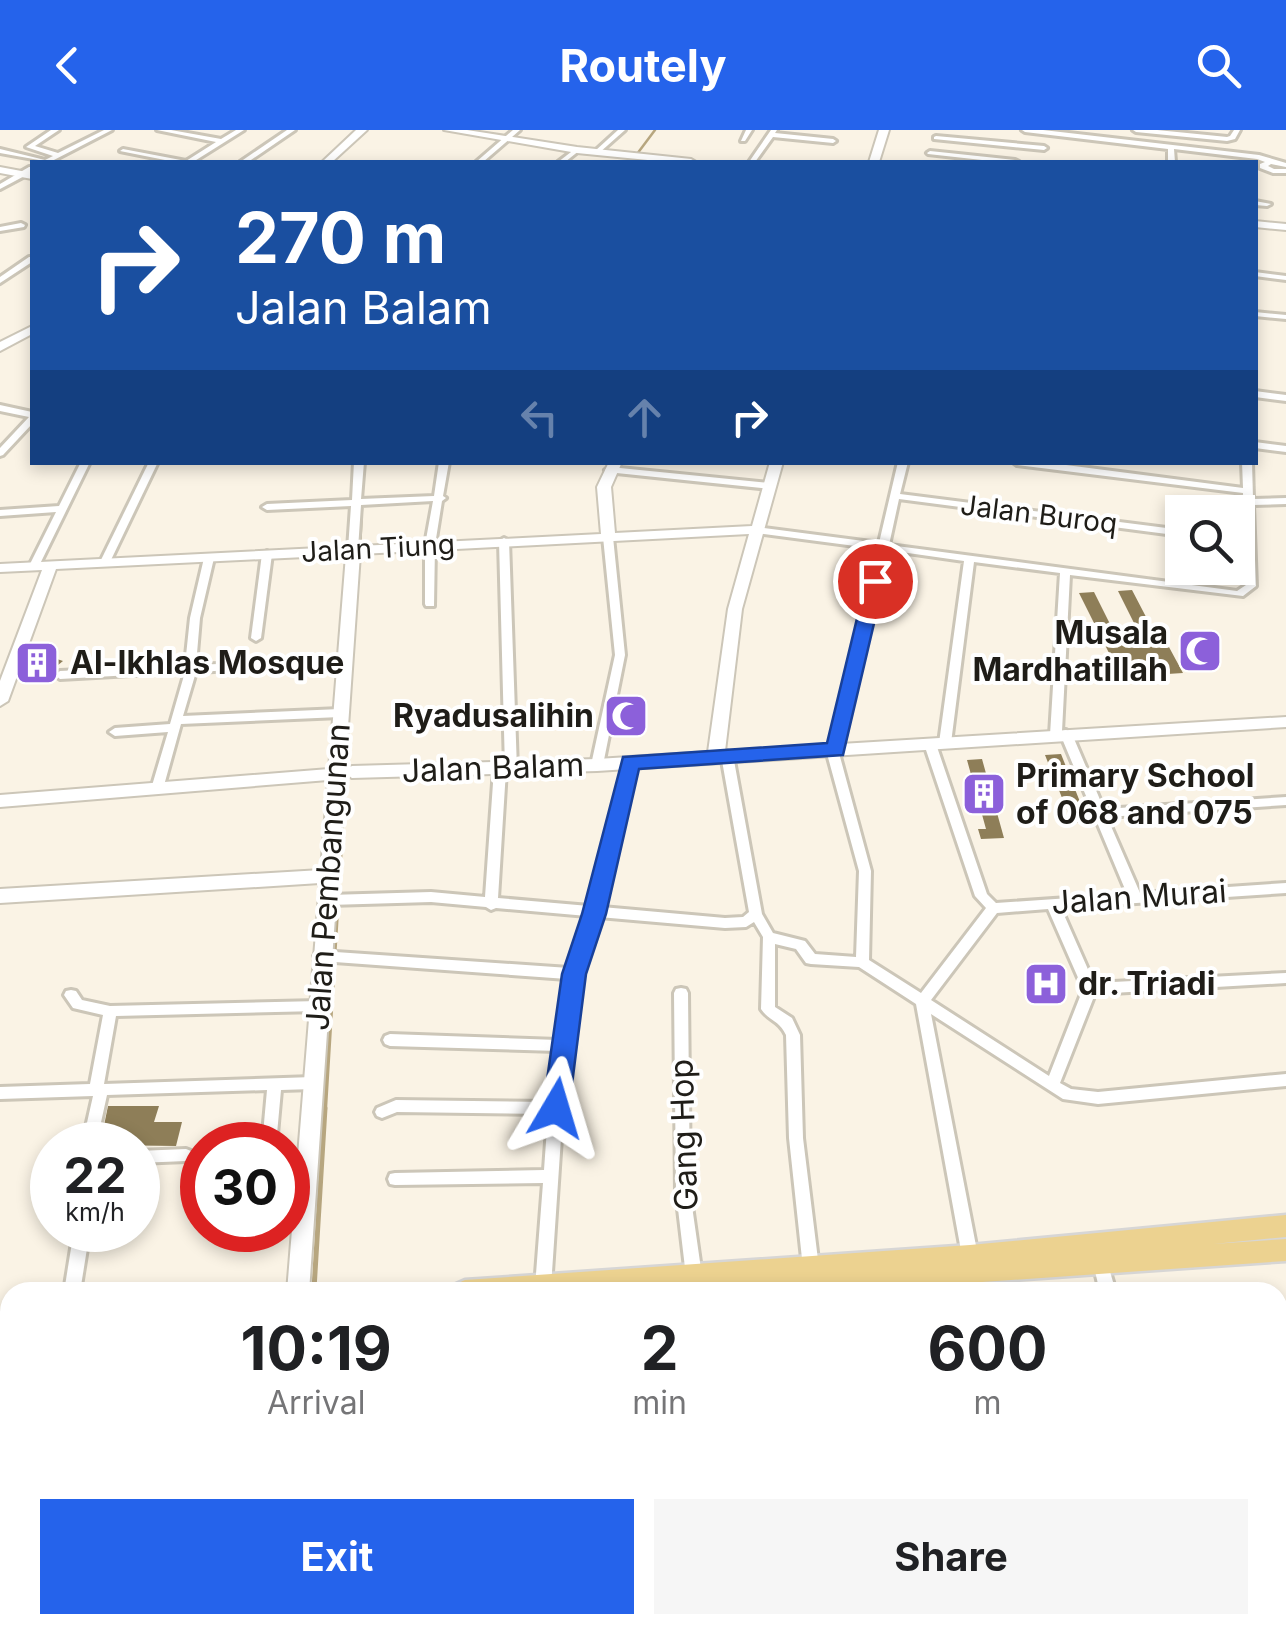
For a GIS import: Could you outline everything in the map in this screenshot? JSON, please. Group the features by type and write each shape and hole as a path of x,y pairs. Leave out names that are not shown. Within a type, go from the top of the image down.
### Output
{"main road":[{"path":"702,1282 811,1268 1286,1226"},
{"path":"840,1282 1286,1250"}],"street":[{"path":"56,130 29,147 58,156"},
{"path":"51,160 109,130"},
{"path":"160,130 219,141"},
{"path":"189,160 241,130"},
{"path":"247,160 292,130"},
{"path":"329,160 362,130"},
{"path":"449,130 671,160"},
{"path":"479,160 517,130"},
{"path":"597,152 622,130"},
{"path":"743,140 749,130"},
{"path":"875,160 884,130"},
{"path":"1025,130 1088,133 1258,157 1272,167"},
{"path":"1136,130 1227,139 1233,138 1237,130"},
{"path":"1041,160 1047,132"},
{"path":"753,160 773,133 832,142"},
{"path":"972,160 929,158 937,134 1044,148"},
{"path":"1171,147 1171,160"},
{"path":"563,160 577,150"},
{"path":"0,151 38,160"},
{"path":"123,151 175,160"},
{"path":"1258,171 1286,168"},
{"path":"0,170 27,176"},
{"path":"0,188 27,176"},
{"path":"1258,202 1267,204"},
{"path":"1258,224 1286,227"},
{"path":"0,229 21,225"},
{"path":"0,281 30,260"},
{"path":"1258,274 1286,278"},
{"path":"1258,314 1286,317"},
{"path":"0,347 30,329"},
{"path":"1258,394 1286,398"},
{"path":"0,408 30,416"},
{"path":"0,453 30,419"},
{"path":"1258,445 1286,449"},
{"path":"34,566 85,465"},
{"path":"105,562 153,465"},
{"name":"Jalan Pembangunan","path":"299,1282 322,956 342,773 343,661 360,548 358,465"},
{"name":"Jalan Tiung","path":"430,604 430,545 444,465"},
{"path":"693,478 698,465"},
{"path":"776,465 734,609 721,755 756,914 769,937 768,1009 787,1022 793,1035 796,1138 811,1268"},
{"path":"862,962 865,871 834,750 902,465"},
{"path":"1037,465 1240,495"},
{"path":"1247,465 1247,495"},
{"path":"598,765 620,655 603,500 613,466 770,486"},
{"name":"Jalan Buroq","path":"895,496 1165,531"},
{"path":"1255,497 1286,500"},
{"path":"267,507 441,498"},
{"path":"0,513 63,509"},
{"path":"756,530 1165,584"},
{"name":"Jalan Tiung","path":"0,568 756,530"},
{"path":"491,905 506,769 504,541"},
{"path":"256,638 268,554"},
{"path":"158,789 190,670 195,618 209,558"},
{"path":"968,558 938,744 981,896 993,908 922,1002 970,1256"},
{"path":"0,698 8,656 51,565"},
{"path":"1065,571 1061,735 1101,813 1135,896"},
{"path":"1171,585 1239,594 1251,585"},
{"path":"60,675 343,661"},
{"path":"115,732 340,713"},
{"name":"Jalan Balam","path":"0,801 342,773 598,765 1286,722"},
{"path":"544,1282 556,1108 574,974 594,914 630,762"},
{"path":"1101,813 1286,800"},
{"path":"0,896 330,876"},
{"name":"Jalan Murai","path":"993,908 1286,888"},
{"path":"328,900 430,897 725,923 746,922 756,914"},
{"path":"1052,902 1090,989 1053,1084"},
{"path":"769,937 800,945 812,959 862,962 1068,1095 1098,1098 1286,1080"},
{"path":"322,956 574,974"},
{"path":"1090,989 1286,978"},
{"name":"Gang Hop","path":"680,993 687,1282"},
{"path":"71,994 78,1004 110,1011 319,1006"},
{"path":"93,1122 110,1011"},
{"path":"390,1040 564,1046"},
{"path":"0,1093 313,1083"},
{"path":"271,1122 274,1086"},
{"path":"382,1112 396,1106 556,1108"},
{"path":"395,1179 550,1176"},
{"path":"74,1282 78,1252"},
{"path":"1100,1263 1105,1282"}],"building":[{"path":"1132,590 1156,636 1163,636 1183,673 1121,677 1079,593 1094,592 1117,638 1141,637 1118,591"},
{"name":"Al-Ikhlas Mosque","path":"30,650 63,661 47,674 24,668"},
{"path":"1061,754 1088,822 1072,823 1045,755"},
{"name":"Primary School of 068 and 075","path":"982,759 1004,838 981,839 978,829 986,829 967,760"},
{"path":"108,1106 159,1106 154,1122 105,1122"},
{"path":"160,1122 180,1122 176,1146 160,1146"}],"waterway":[{"path":"632,160 655,130"},
{"path":"360,551 364,465"},
{"path":"325,1111 348,730"},
{"path":"314,1282 325,1108"}],"place":[{"name":"Musala Mardhatillah","path":"1200,651"},
{"name":"Al-Ikhlas Mosque","path":"37,663"},
{"name":"Ryadusalihin","path":"626,716"},
{"name":"Primary School of 068 and 075","path":"984,794"},
{"name":"dr. Triadi","path":"1046,984"}],"route":[{"path":"556,1108 574,974 594,914 630,762 836,750 875,581"}]}
